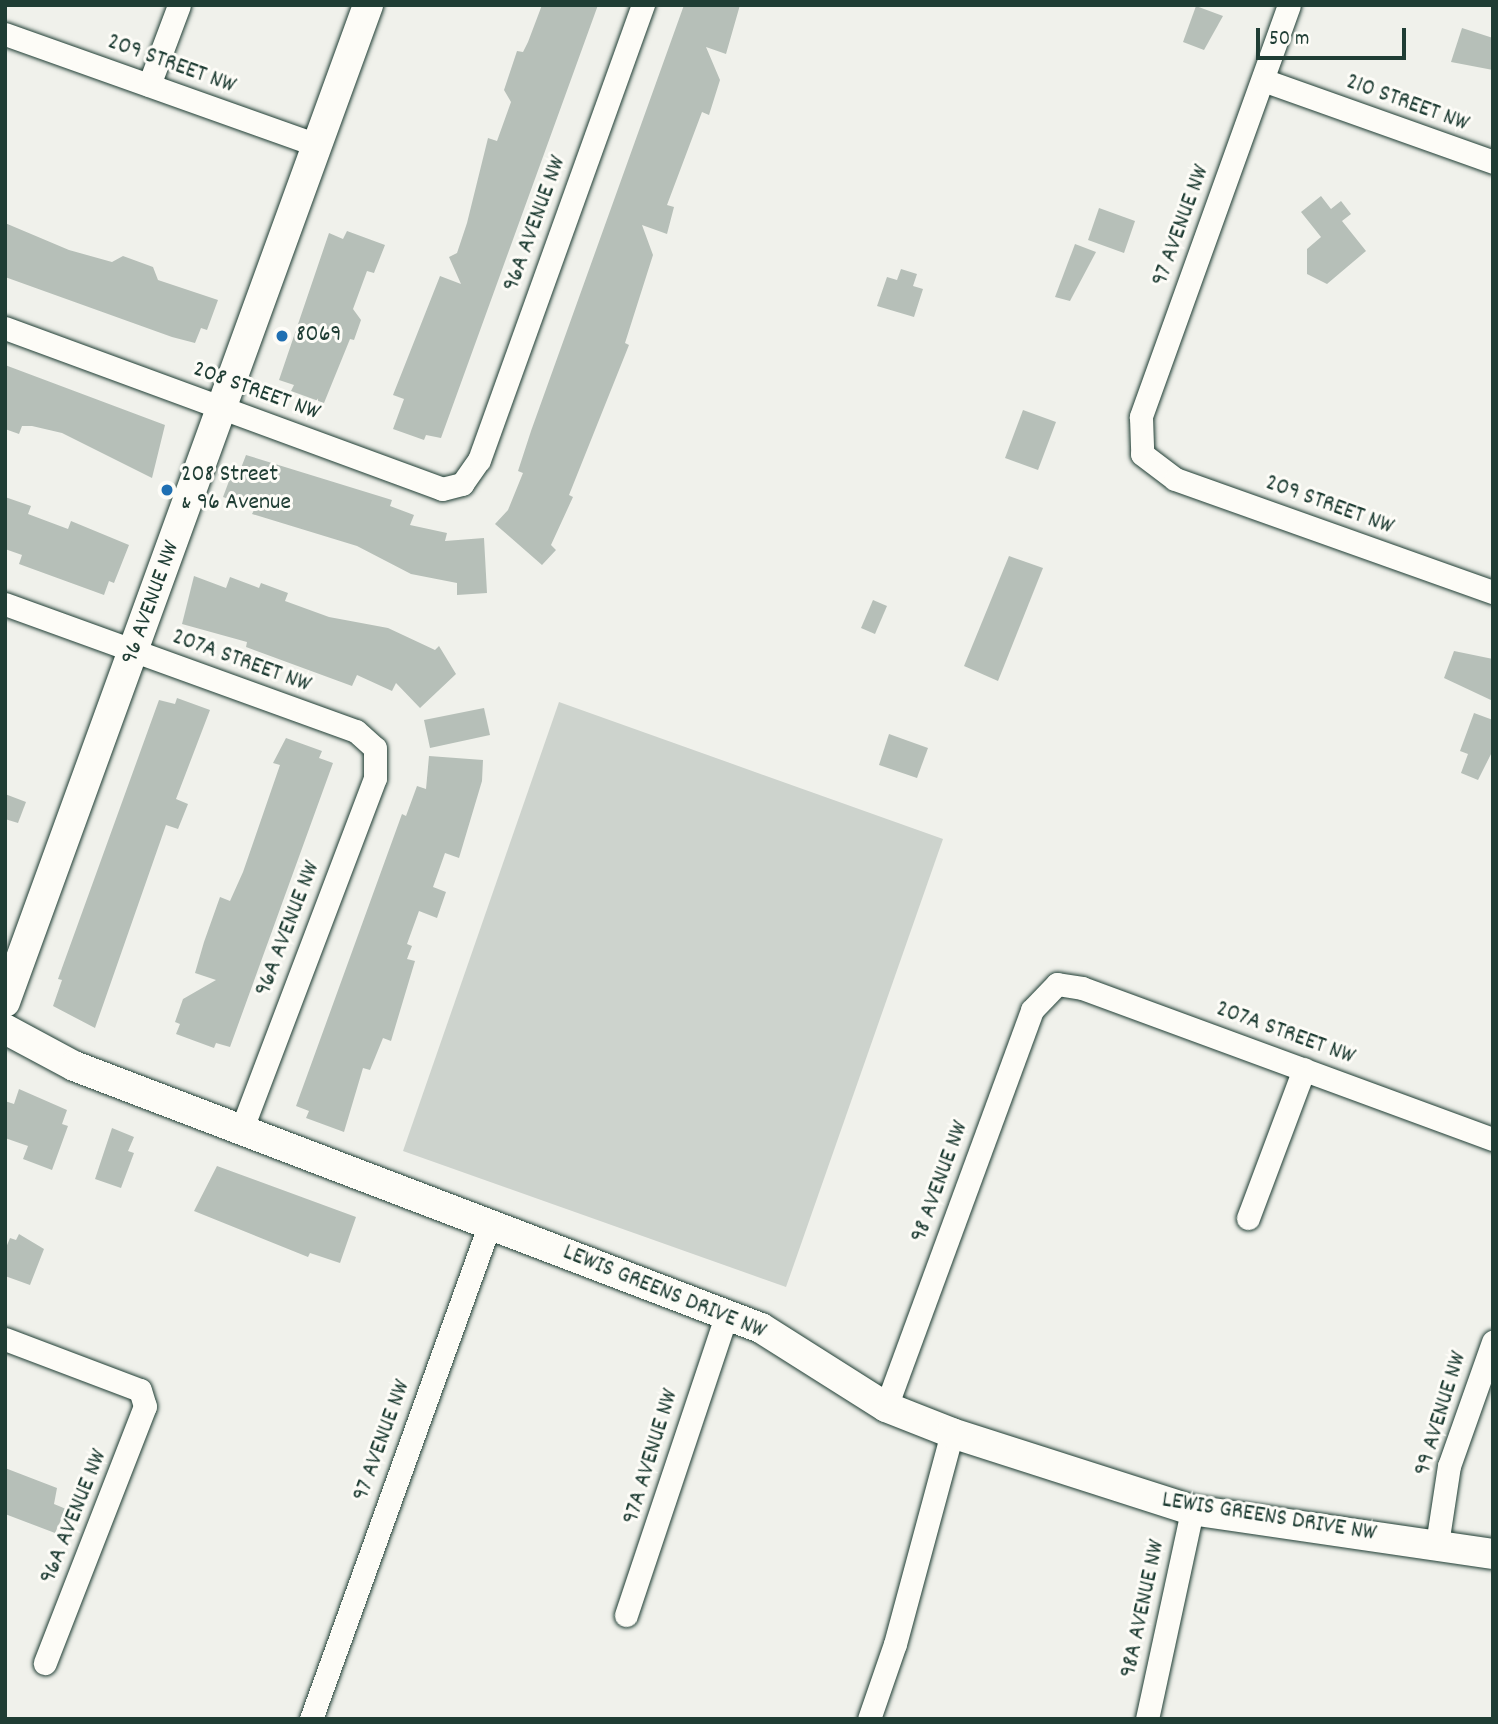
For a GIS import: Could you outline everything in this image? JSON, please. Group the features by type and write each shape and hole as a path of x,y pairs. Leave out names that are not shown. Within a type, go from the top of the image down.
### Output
{"street":[{"path":"149,85 179,5"},
{"name":"96 AVENUE NW","path":"5,1002 319,146 368,5"},
{"name":"96A AVENUE NW","path":"479,460 643,5"},
{"name":"97 AVENUE NW","path":"1149,464 1140,439 1141,417 1289,5"},
{"name":"209 STREET NW","path":"5,34 319,146"},
{"name":"210 STREET NW","path":"1263,80 1493,162"},
{"name":"208 STREET NW","path":"5,328 442,489 462,484 479,460"},
{"name":"209 STREET NW","path":"1149,464 1175,479 1493,592"},
{"name":"207A STREET NW","path":"5,604 356,731 374,748"},
{"name":"96A AVENUE NW","path":"242,1128 375,778 374,748"},
{"name":"207A STREET NW","path":"1057,984 1082,988 1493,1139"},
{"name":"98 AVENUE NW","path":"886,1407 1032,1010 1057,984"},
{"name":"LEWIS GREENS DRIVE NW","path":"5,1029 74,1066 242,1128 489,1226 727,1313 761,1328 886,1407 952,1433 1192,1510 1493,1554"},
{"path":"1248,1218 1304,1069"},
{"name":"97 AVENUE NW","path":"311,1719 489,1226"},
{"name":"97A AVENUE NW","path":"626,1615 727,1313"},
{"name":"96A AVENUE NW","path":"5,1339 140,1390 145,1406 45,1663"},
{"name":"99 AVENUE NW","path":"1437,1544 1449,1466 1493,1342"},
{"path":"869,1719 895,1644 952,1433"},
{"name":"98A AVENUE NW","path":"1147,1719 1192,1510"}],"shaded area":[{"path":"559,702 943,839 786,1287 403,1151"}],"building":[{"path":"542,5 598,5 441,438 426,435 424,440 393,429 404,399 393,395 440,276 461,284 449,257 457,253 467,223 488,138 497,141 511,102 504,90 517,51 523,52"},
{"path":"684,5 740,5 726,54 706,47 720,80 709,115 702,112 667,205 674,207 667,234 642,225 653,255 625,343 629,345 569,495 573,497 551,545 556,550 542,565 495,524 508,510 523,473 518,471 531,431"},
{"path":"1196,6 1223,16 1204,50 1183,42"},
{"path":"1462,28 1493,38 1493,70 1451,62"},
{"path":"1321,196 1331,209 1341,201 1351,214 1342,221 1366,251 1327,284 1307,274 1307,249 1321,237 1301,212"},
{"path":"1099,208 1135,221 1124,253 1088,240"},
{"path":"5,223 69,250 112,262 123,256 153,267 158,280 218,300 207,330 201,328 195,343 172,337 5,277"},
{"path":"347,231 385,245 374,273 367,271 353,309 361,320 354,340 350,339 324,403 291,391 294,385 279,380 329,233 343,239"},
{"path":"1075,244 1096,252 1070,301 1055,297"},
{"path":"901,269 917,274 913,286 923,289 914,317 877,306 887,277 897,280"},
{"path":"5,365 165,425 152,478 62,433 32,426 22,426 19,434 5,429"},
{"path":"1023,410 1056,422 1038,470 1005,458"},
{"path":"246,455 392,500 390,506 414,515 410,525 447,533 445,541 484,538 487,593 457,595 457,583 411,574 357,546 252,514 255,508 223,497 235,465 241,468"},
{"path":"5,497 31,506 28,514 68,529 71,521 129,545 114,583 109,581 104,595 19,564 22,555 5,549"},
{"path":"1009,556 1043,568 998,681 964,666"},
{"path":"194,576 226,588 230,577 259,588 261,583 288,593 285,601 329,617 388,628 435,650 439,646 456,674 420,708 396,683 392,691 357,675 352,686 246,647 247,642 182,624"},
{"path":"873,600 887,606 875,634 861,628"},
{"path":"1454,651 1493,659 1493,701 1444,678"},
{"path":"177,698 210,710 176,799 188,804 178,829 166,825 95,1028 53,1006 62,980 58,979 159,700 175,704"},
{"path":"484,708 490,735 430,748 424,720"},
{"path":"1474,713 1493,720 1493,750 1478,780 1461,773 1468,754 1460,751"},
{"path":"889,734 928,748 917,778 879,765"},
{"path":"286,738 322,751 319,758 333,763 230,1047 216,1043 214,1048 176,1034 180,1024 175,1022 183,999 216,980 195,973 220,897 230,901 243,872 280,765 273,763"},
{"path":"429,756 483,760 482,781 459,858 445,853 433,887 446,892 437,918 419,911 407,944 412,946 407,959 415,961 391,1041 383,1038 370,1070 363,1068 344,1132 306,1118 309,1111 296,1106 402,814 406,816 417,786 426,789"},
{"path":"5,794 26,802 18,823 5,819"},
{"path":"19,1089 67,1110 62,1124 68,1126 52,1170 23,1159 28,1146 5,1138 5,1101 14,1104"},
{"path":"112,1128 134,1137 128,1151 134,1153 121,1188 95,1179"},
{"path":"217,1166 356,1217 340,1263 310,1253 308,1257 194,1211"},
{"path":"19,1234 44,1249 30,1285 5,1276 5,1250 10,1238 16,1240"},
{"path":"5,1468 57,1488 54,1504 66,1509 55,1533 5,1514"}],"place":[{"name":"8069","path":"282,336"},
{"name":"208 Street & 96 Avenue","path":"167,490"}]}
